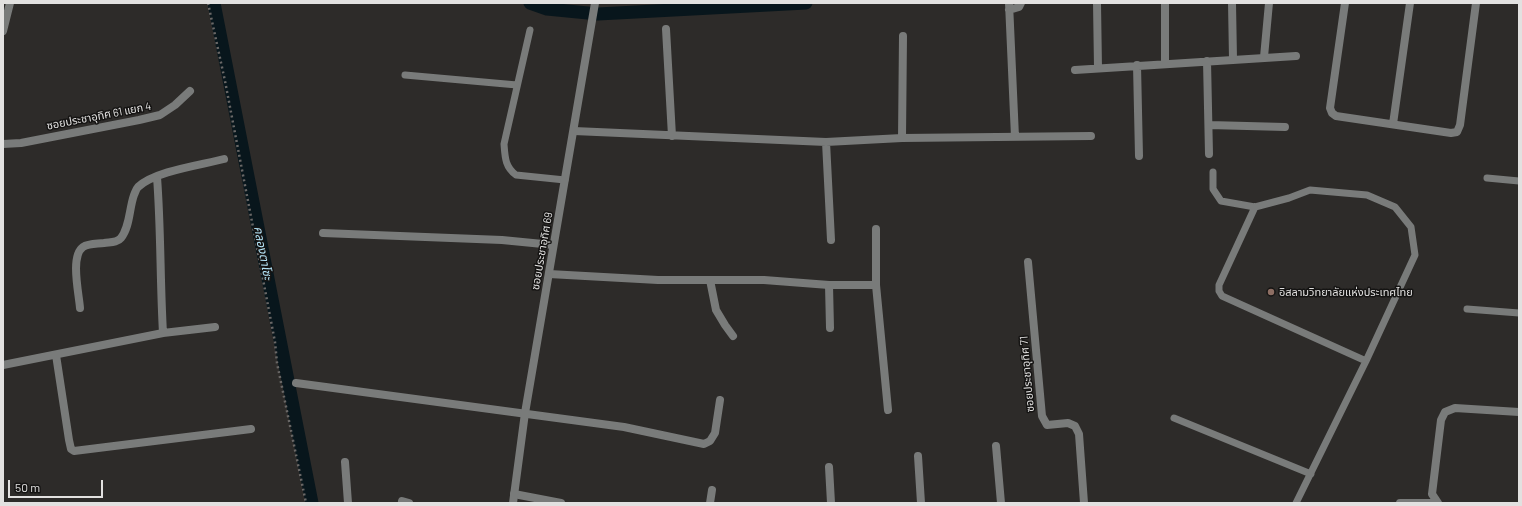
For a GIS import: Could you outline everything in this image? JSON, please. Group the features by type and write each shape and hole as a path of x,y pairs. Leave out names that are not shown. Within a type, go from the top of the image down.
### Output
{"street":[{"path":"3,31 10,3"},
{"name":"ซอยประชาอุทิศ 69","path":"513,503 525,412 595,3"},
{"path":"1015,137 1009,7 1019,7 1021,3"},
{"path":"1097,3 1098,68"},
{"path":"1165,3 1165,64"},
{"path":"1232,3 1233,59"},
{"path":"1264,57 1269,3"},
{"path":"1345,3 1330,108 1332,114 1336,116 1452,133 1457,132 1460,125 1476,3"},
{"path":"1393,124 1410,3"},
{"path":"666,29 672,136"},
{"path":"902,138 903,36"},
{"path":"1074,70 1296,56"},
{"path":"1207,61 1209,154"},
{"path":"1137,66 1139,156"},
{"name":"ซอยประชาอุทิศ 61 แยก 4","path":"3,144 21,143 160,115 175,105 190,91"},
{"path":"1209,125 1285,127"},
{"path":"574,131 826,142 902,138 1091,136"},
{"path":"826,142 831,240"},
{"path":"80,308 76,256 80,249 85,246 118,241 125,230 133,196 137,188 157,177 174,171 224,159"},
{"path":"157,177 160,217 160,276 163,333"},
{"path":"876,230 876,285 888,410"},
{"path":"323,233 502,240 554,245"},
{"name":"ซอยประชาอุทิศ 71","path":"1028,262 1042,416 1048,425 1068,424 1075,426 1079,434 1084,503"},
{"path":"549,274 658,280 764,280 829,285 876,285"},
{"path":"710,280 716,310 724,325 733,336"},
{"path":"829,285 830,328"},
{"path":"3,365 163,333 215,327"},
{"path":"56,355 69,440 71,448 74,451 251,429"},
{"path":"296,383 624,426 704,444 710,441 715,434 720,400"},
{"path":"1438,503 1432,494 1441,420 1445,412 1455,408 1519,412"},
{"path":"996,446 1001,503"},
{"path":"918,456 921,503"},
{"path":"345,462 348,503"},
{"path":"829,467 831,503"},
{"path":"710,503 712,490"},
{"path":"514,494 561,503"},
{"path":"1400,502 1435,503"}],"lane":[{"path":"530,30 504,144 506,161 509,171 516,175 565,180"},
{"path":"405,75 517,85"},
{"path":"1213,172 1213,189 1221,201 1255,206 1290,198 1310,190 1367,195 1395,207 1411,227 1415,255 1366,361 1296,503"},
{"path":"1487,178 1519,181"},
{"path":"1255,206 1220,285 1219,291 1222,296 1366,361"},
{"path":"1467,309 1519,313"},
{"path":"1174,418 1311,474"}],"path":[{"path":"208,3 228,97 275,342 277,363 306,503"}],"waterway":[{"name":"คลองตาโซะ","path":"214,3 312,503"},
{"path":"530,3 547,9 598,14 806,3"}],"place":[{"name":"อิสลามวิทยาลัยแห่งประเทศไทย","path":"1271,292"}]}
